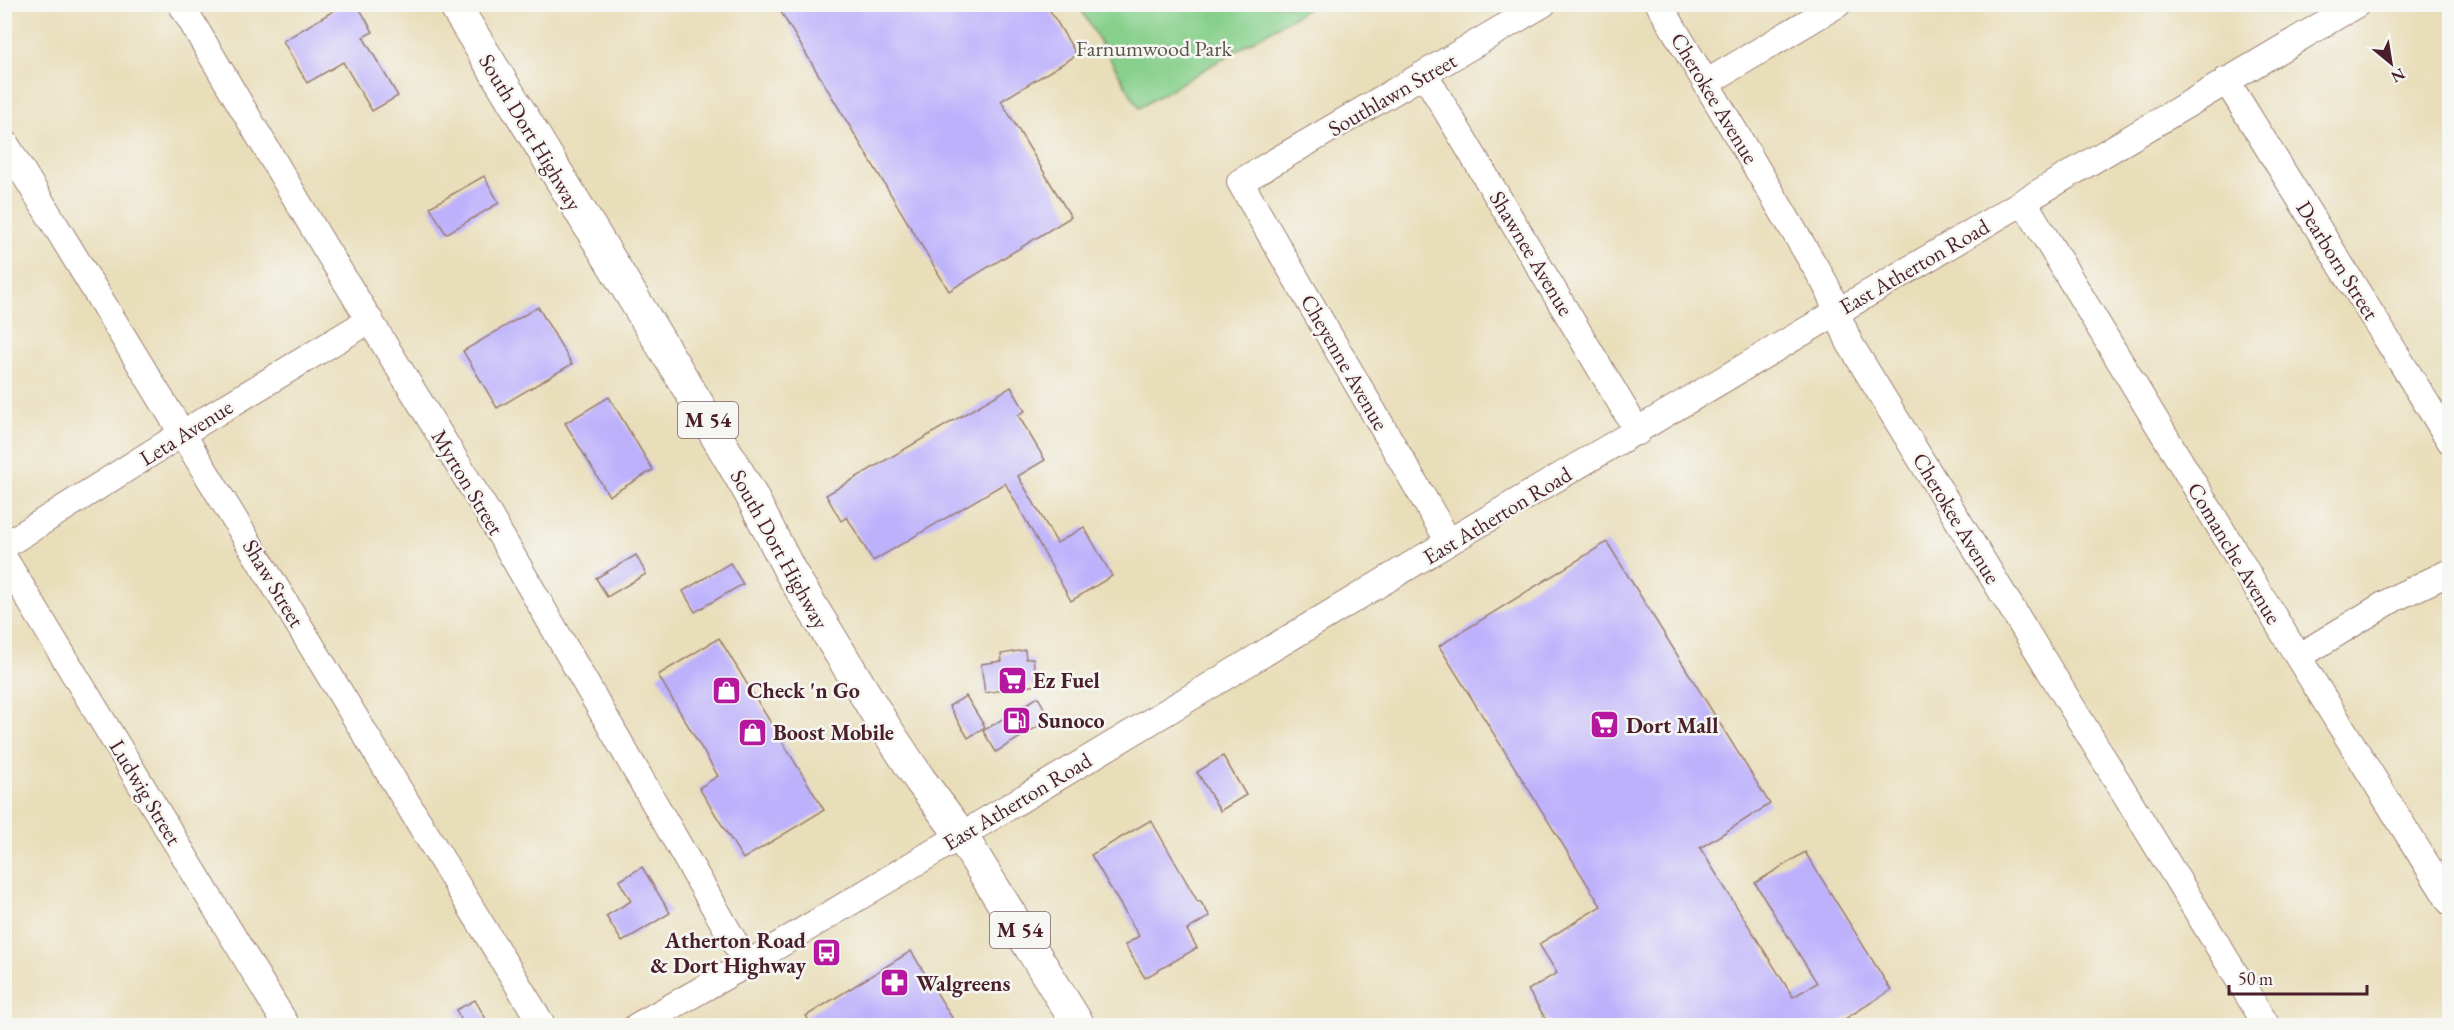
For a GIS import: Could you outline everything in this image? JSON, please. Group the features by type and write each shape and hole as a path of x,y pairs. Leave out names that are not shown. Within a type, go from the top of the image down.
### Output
{"main road":[{"name":"South Dort Highway","path":"454,4 696,401 750,493 790,571 885,727 920,780 961,835 1079,1026"}],"street":[{"name":"Myrton Street","path":"181,4 486,510 747,964"},
{"name":"Southlawn Street","path":"1240,182 1543,4"},
{"name":"Cherokee Avenue","path":"1659,4 1825,283 1849,342 2267,1026"},
{"path":"1706,82 1838,4"},
{"name":"East Atherton Road","path":"637,1026 747,964 1449,542 1638,432 1835,312 2356,4"},
{"name":"Shawnee Avenue","path":"1425,75 1638,432"},
{"name":"Dearborn Street","path":"2226,80 2450,441"},
{"name":"Shaw Street","path":"4,141 543,1026"},
{"name":"Cheyenne Avenue","path":"1240,182 1449,542"},
{"name":"Comanche Avenue","path":"2024,202 2298,657 2450,902"},
{"name":"Leta Avenue","path":"4,546 183,433 370,320"},
{"name":"Ludwig Street","path":"4,558 287,1026"},
{"path":"2298,657 2395,598 2450,572"}],"green space":[{"name":"Farnumwood Park","path":"1078,5 1314,5 1139,108"}],"building":[{"path":"345,4 357,4 373,32 363,37 398,96 372,111 343,62 307,83 283,41"},
{"path":"776,4 1046,4 1077,55 1001,101 1071,217 949,291"},
{"path":"484,176 499,203 446,234 430,207"},
{"path":"538,307 572,364 497,408 463,351"},
{"path":"1011,387 1025,411 1018,415 1045,460 1018,476 1057,543 1084,527 1112,576 1071,601 1005,483 873,561 847,517 841,521 826,495"},
{"path":"609,397 653,470 609,496 565,423"},
{"name":"Dort Mall","path":"1607,542 1770,804 1700,848 1793,997 1817,983 1755,883 1805,852 1891,990 1834,1026 1550,1026 1528,990 1557,973 1539,944 1601,906 1439,646"},
{"path":"636,555 646,574 607,597 596,578"},
{"path":"730,563 743,584 695,612 683,591"},
{"path":"719,638 824,810 743,859 699,788 718,776 658,675"},
{"path":"1025,650 1026,659 1033,658 1037,685 985,693 981,664 1002,661 1001,654"},
{"path":"966,696 985,727 968,738 949,706"},
{"path":"1038,697 1050,719 996,752 983,731"},
{"path":"1223,756 1246,795 1220,811 1197,772"},
{"path":"1151,820 1198,902 1200,901 1210,916 1187,930 1197,948 1145,978 1125,945 1139,936 1091,855"},
{"path":"642,867 670,913 622,942 606,916 631,901 619,881"},
{"name":"Walgreens","path":"911,951 957,1026 812,1026 806,1016"},
{"path":"475,1000 490,1026 465,1026 456,1010"}],"place":[{"name":"Ez Fuel","path":"1012,680"},
{"name":"Check 'n Go","path":"726,690"},
{"name":"Sunoco","path":"1017,720"},
{"name":"Dort Mall","path":"1605,725"},
{"name":"Boost Mobile","path":"752,732"},
{"name":"Atherton Road & Dort Highway","path":"827,953"},
{"name":"Walgreens","path":"895,983"}]}
